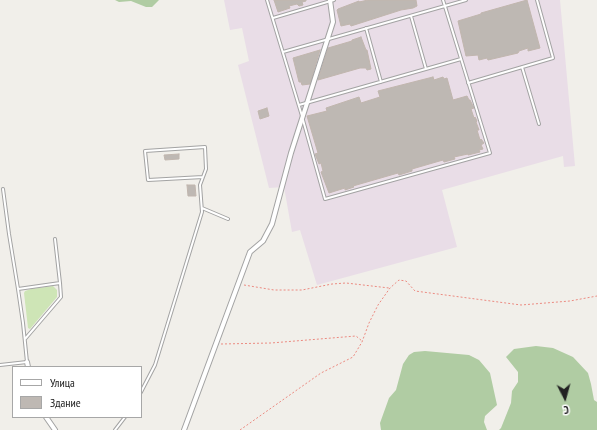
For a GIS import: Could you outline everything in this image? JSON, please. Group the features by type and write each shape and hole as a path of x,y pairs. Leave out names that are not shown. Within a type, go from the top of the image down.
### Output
{"street":[{"path":"184,430 196,394 250,252 262,241 272,224 291,153 333,22 330,0"},
{"path":"47,418 55,430"}],"lane":[{"path":"268,0 325,199 490,152 443,0"},
{"path":"273,18 334,0"},
{"path":"283,52 466,0"},
{"path":"468,83 553,58 537,0"},
{"path":"411,16 426,69"},
{"path":"366,28 381,82"},
{"path":"299,106 461,59"},
{"path":"522,67 539,124"},
{"path":"142,390 155,365 202,212 200,185 206,169 205,147 145,150 148,180 203,176"},
{"path":"0,365 28,365 3,189"},
{"path":"202,208 228,219"},
{"path":"25,339 60,298 60,283 55,239"},
{"path":"18,289 60,283"},
{"path":"115,430 124,418"}],"path":[{"path":"240,430 321,373 353,357 362,342 378,305 390,288 399,280 406,281 415,292 521,305 570,301 597,296"},
{"path":"239,284 274,290 302,290 332,284 346,283 390,288"},
{"path":"216,344 271,343 356,336 362,342"}],"shaded area":[{"path":"224,0 560,0 575,166 564,167 563,156 442,190 457,247 317,285 300,230 292,232 284,187 269,188 238,65 249,61 242,28 230,30"}],"green space":[{"path":"115,0 159,0 152,7 146,7 131,1 119,2"},
{"path":"53,286 57,290 57,297 30,329 28,328 25,291"},
{"path":"536,346 553,348 573,357 588,373 594,400 597,402 597,430 499,430 511,403 512,391 518,382 518,372 506,357 514,349"},
{"path":"425,351 469,355 479,360 490,373 497,405 485,416 484,422 487,430 381,430 380,423 389,398 396,390 403,364 409,355 414,352"}],"building":[{"path":"274,0 306,1 302,2 303,5 299,6 297,4 289,6 290,8 278,12"},
{"path":"416,0 417,6 351,26 350,24 341,26 338,9 359,1"},
{"path":"527,0 540,48 528,51 528,48 519,51 518,53 488,60 487,58 479,60 478,55 466,56 458,21"},
{"path":"361,37 367,50 371,69 367,70 366,68 360,68 318,80 328,48"},
{"path":"320,50 310,84 302,85 301,82 299,82 293,58"},
{"path":"433,77 434,80 443,77 444,79 447,78 453,100 467,96 470,100 474,108 471,109 474,118 475,117 477,121 479,130 477,130 480,140 481,139 484,143 481,145 483,149 479,150 480,152 454,157 455,159 444,162 443,160 412,169 412,171 399,175 398,173 353,186 354,187 345,190 345,188 329,193 321,172 323,171 321,163 319,164 315,154 318,153 307,116 327,111 326,108 359,97 361,103 380,97 378,91"},
{"path":"267,108 269,116 260,119 258,111"},
{"path":"179,154 179,159 165,160 164,155"},
{"path":"187,185 195,185 196,196 188,196"}]}
